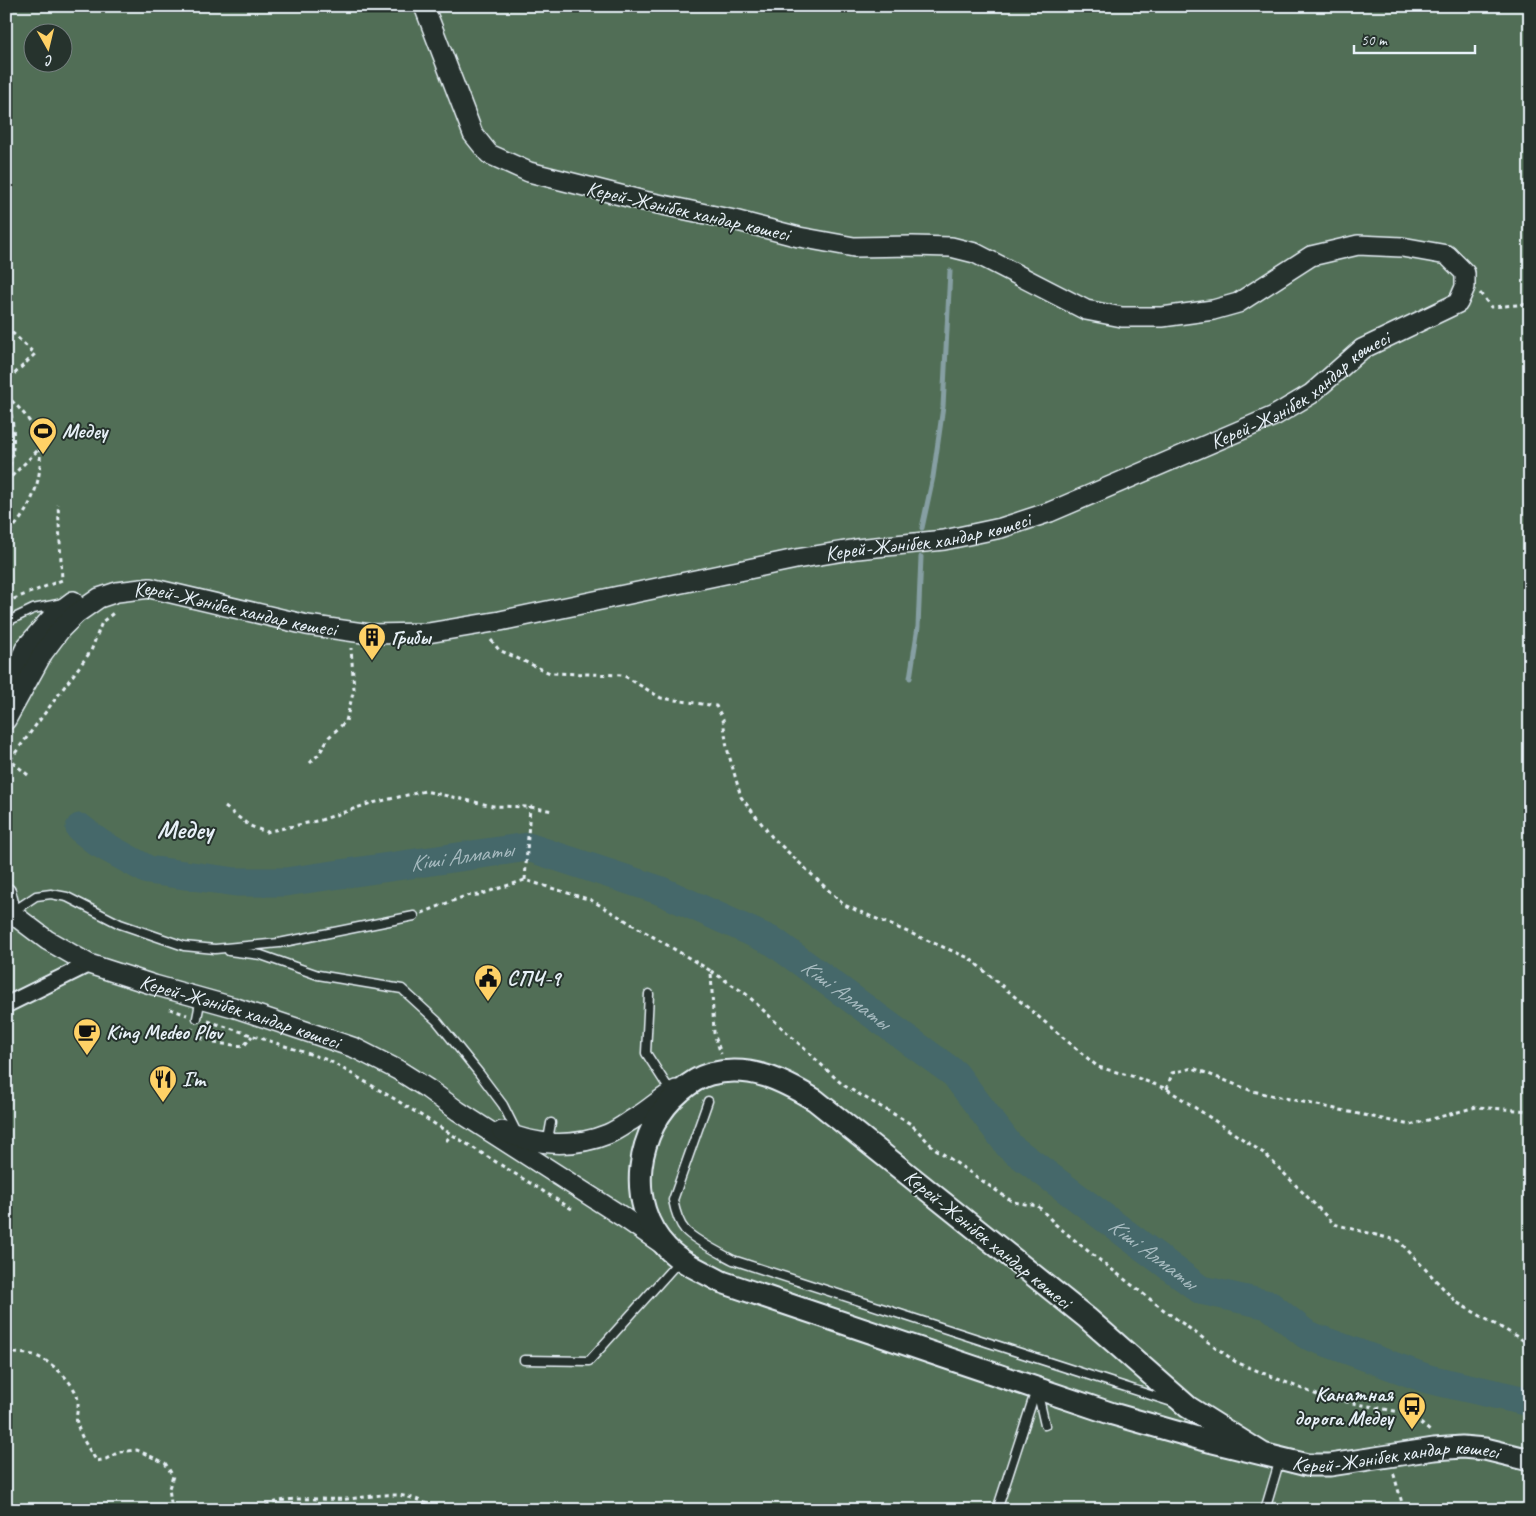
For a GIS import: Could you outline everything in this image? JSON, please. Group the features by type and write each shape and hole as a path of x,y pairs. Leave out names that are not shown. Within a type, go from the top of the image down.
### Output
{"main road":[{"name":"Керей-Жәнібек хандар көшесі","path":"1272,1457 1188,1407 1087,1318 815,1100 788,1083 769,1076 746,1072 726,1071 710,1074 695,1080 674,1097 661,1111 652,1126 644,1146 640,1187 650,1225 674,1253 722,1282 1113,1414 1272,1457 1307,1465 1330,1465 1434,1449 1462,1447 1485,1449 1530,1460"}],"street":[{"name":"Керей-Жәнібек хандар көшесі","path":"6,720 42,653 66,624 76,614 99,598 117,592 150,588 307,625 370,634 428,633 500,621 796,559 944,540 1001,528 1050,512 1274,416 1311,394 1362,349 1458,303 1465,287 1465,273 1447,255 1402,247 1358,245 1311,256 1238,303 1213,310 1162,316 1122,317 1086,310 975,253 951,246 854,248 644,201 529,172 489,154 473,134 424,6"},
{"path":"6,689 26,647 53,616 73,601"},
{"path":"6,893 8,911"},
{"name":"Керей-Жәнібек хандар көшесі","path":"8,911 46,940 89,964 154,986 242,1010 355,1048 398,1070 458,1111 623,1217 674,1253"},
{"path":"6,1005 89,964"},
{"name":"Керей-Жәнібек хандар көшесі","path":"458,1111 520,1139 558,1144 582,1142 608,1134 638,1116 671,1092 695,1080"}],"lane":[{"path":"6,622 33,609 73,601 92,603"},
{"path":"8,911 36,896 51,894 67,897 120,924 184,946 261,955 318,975 402,989 437,1021 479,1073 503,1105 520,1139"},
{"path":"215,949 279,943 414,916"},
{"path":"649,994 646,1053 671,1092"},
{"path":"197,1018 201,998"},
{"path":"708,1101 673,1200 676,1214 684,1230 711,1248 733,1260 1188,1407"},
{"path":"551,1123 550,1134 558,1144"},
{"path":"524,1360 589,1361 674,1253"},
{"path":"1037,1388 1044,1425"},
{"path":"997,1510 1037,1388"},
{"path":"1265,1510 1272,1457"}],"path":[{"path":"1465,273 1491,307 1530,304"},
{"path":"6,327 35,354 6,382"},
{"path":"6,395 30,422 35,431 39,448 39,470 33,497 22,520 6,535"},
{"path":"6,400 11,417 14,448 6,476"},
{"path":"6,482 39,448"},
{"path":"6,602 62,580 58,504"},
{"path":"28,775 10,760 91,651 102,622 120,607"},
{"path":"487,636 499,650 550,672 623,675 661,698 716,706 723,718 727,748 741,797 772,837 844,905 969,958 1098,1066 1135,1077 1167,1090 1265,1154 1334,1224 1399,1241 1456,1302 1530,1344"},
{"path":"310,763 319,754 329,737 346,721 354,689 351,644"},
{"path":"225,807 250,826 266,832 321,820 368,804 425,791 493,806 530,807 553,811"},
{"path":"525,880 530,807"},
{"path":"414,916 465,896 478,895 525,880 591,900 712,970 746,994 843,1085 911,1124 933,1147 1013,1202 1038,1206 1055,1224 1088,1252 1236,1362 1322,1397 1410,1414 1434,1435"},
{"path":"712,970 714,1033 726,1071"},
{"path":"162,1006 328,1060 575,1211"},
{"path":"202,1040 210,1022"},
{"path":"214,1043 244,1046 252,1036"},
{"path":"1167,1090 1172,1073 1193,1068 1252,1091 1410,1125 1476,1108 1530,1111"},
{"path":"446,1141 451,1134"},
{"path":"6,1353 33,1356 52,1364 68,1381 75,1391 78,1401 77,1423 88,1448 97,1461 106,1459 119,1452 137,1450 165,1462 173,1476 169,1488 171,1503 169,1510"},
{"path":"1401,1474 1394,1475 1404,1510"},
{"path":"259,1510 263,1507 292,1499 332,1500 392,1494 427,1503 436,1510"}],"green space":[{"path":"6,6 1530,6 1530,1510 6,1510"}],"waterway":[{"path":"922,528 933,477 943,407 950,271"},
{"path":"910,678 918,627 921,557"},
{"name":"Кіші Алматы","path":"80,828 99,843 148,870 236,882 285,882 528,847 659,890 774,942 955,1074 1010,1147 1201,1290 1269,1305 1307,1335 1428,1379 1530,1402"}],"place":[{"name":"Медеу","path":"43,455"},
{"name":"Грибы","path":"372,661"},
{"name":"СПЧ-9","path":"488,1002"},
{"name":"King Medeo Plov","path":"87,1056"},
{"name":"I'm","path":"163,1103"},
{"name":"Канатная дорога Медеу","path":"1412,1430"}],"district":[{"name":"Медеу","path":"185,829"}]}
